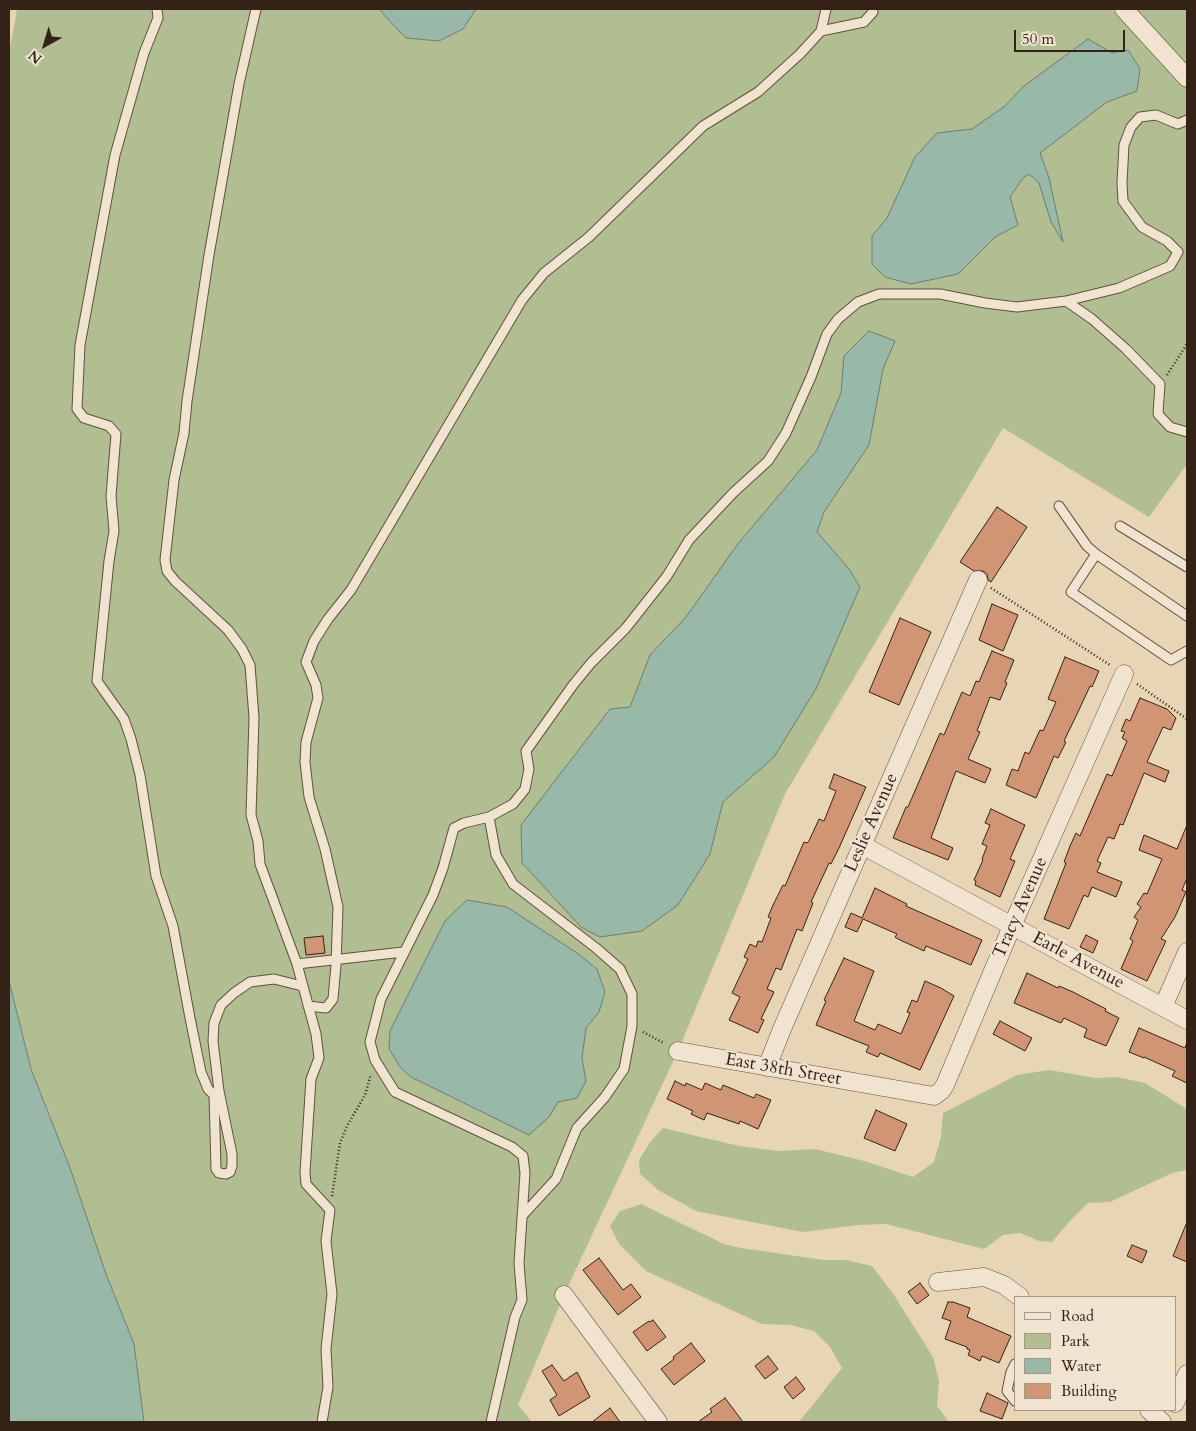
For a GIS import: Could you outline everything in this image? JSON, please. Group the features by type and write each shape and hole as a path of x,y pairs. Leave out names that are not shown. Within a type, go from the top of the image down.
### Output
{"street":[{"path":"1124,9 1187,78"},
{"name":"Leslie Avenue","path":"767,1067 782,1028 862,845 983,583"},
{"name":"Tracy Avenue","path":"888,1088 934,1096 941,1092 945,1085 1012,926 1124,674"},
{"name":"Earle Avenue","path":"862,845 1187,1020"},
{"path":"1163,1007 1187,952"},
{"name":"East 38th Street","path":"678,1051 888,1088"},
{"path":"938,1282 984,1277 1004,1285 1019,1296"},
{"path":"564,1295 658,1422"},
{"path":"1176,1401 1187,1374"},
{"path":"1150,1411 1162,1422"}],"lane":[{"path":"157,9 158,18 144,53 114,155 80,345 77,408 84,418 109,426 116,434 111,496 114,531 109,561 97,681 124,719 131,739 140,775 156,876 173,926 202,1072 208,1090 216,1093"},
{"path":"256,9 239,84 209,255 184,433 174,480 165,560 167,571 174,581 228,630 242,649 250,665 254,718 252,815 260,864 297,964 316,1034 319,1058 311,1079 304,1172 306,1184 330,1210 326,1241 332,1294 326,1349 328,1386 322,1422"},
{"path":"308,1006 326,1008 333,999 338,907 325,849 310,797 305,762 306,742 318,698 316,685 306,662 314,641 328,618 351,590 522,300 544,273 589,237 703,126 758,92 800,54 821,31 826,9"},
{"path":"821,31 864,22 873,12"},
{"path":"491,1422 515,1317 522,1300 519,1263 525,1173 523,1156 512,1147 395,1092 375,1060 370,1042 381,1000 403,952 433,895 454,828 464,823 489,817 514,804 525,789 529,769 526,751 573,685 591,663 626,628 667,576 689,540 733,493 768,461 786,432 811,377 827,334 838,319 858,302 879,294 940,294 1018,307 1066,302 1119,288 1170,266 1178,252 1167,241 1142,227 1123,201 1124,145 1132,127 1140,117 1156,115 1178,124 1187,120"},
{"path":"1066,302 1092,319 1126,349 1160,384 1158,414 1170,427 1187,432"},
{"path":"1059,506 1087,546 1096,554 1187,616"},
{"path":"1120,526 1187,567"},
{"path":"1096,554 1071,592 1171,660 1187,651"},
{"path":"489,817 496,855 513,884 596,948 620,969 632,994 632,1026 624,1069 605,1097 576,1128 556,1179 522,1216"},
{"path":"297,964 336,958 403,952"},
{"path":"216,1093 232,1154 232,1166 230,1172 226,1174 219,1173 216,1169 216,1093 213,1041 214,1023 221,1005 250,982 274,979 302,986"},
{"path":"1014,1366 1007,1391 1014,1400"}],"path":[{"path":"1160,384 1187,344"},
{"path":"983,583 1124,674 1187,719"},
{"path":"632,1026 678,1051"},
{"path":"330,1210 340,1143 347,1126 365,1095 375,1060"}],"green space":[{"path":"17,9 1187,9 1187,464 1149,517 1003,428 785,794 678,1051 564,1295 518,1405 532,1422 144,1422 134,1344 106,1274 70,1168 31,1069 9,981 9,54"},
{"path":"1049,1070 1096,1078 1117,1077 1145,1083 1187,1109 1187,1170 1172,1173 1110,1202 1088,1203 1052,1242 1039,1241 1020,1233 1003,1235 984,1249 886,1224 858,1225 803,1232 696,1211 658,1190 640,1174 639,1160 651,1141 663,1128 739,1146 778,1151 815,1149 864,1161 913,1177 934,1162 941,1137 943,1113 1017,1075"},
{"path":"641,1204 724,1244 824,1260 845,1260 872,1266 894,1295 933,1357 939,1381 937,1406 949,1422 799,1422 842,1368 830,1347 814,1331 791,1325 762,1324 646,1271 619,1244 610,1226 620,1211"}],"water":[{"path":"380,9 476,9 463,29 439,41 406,38"},
{"path":"1088,39 1112,53 1128,50 1140,69 1137,91 1107,102 1040,153 1049,178 1063,242 1051,222 1039,183 1029,174 1023,178 1010,197 1018,225 995,237 958,274 911,284 885,277 872,264 872,236 887,218 915,157 937,133 972,129 1005,106 1024,86"},
{"path":"869,331 895,341 883,369 869,445 824,512 817,532 849,569 860,587 816,689 774,757 723,802 710,854 678,905 642,931 600,937 581,927 522,863 521,825 610,709 630,707 650,655 686,617 737,545 817,450 841,393 844,356"},
{"path":"467,900 507,907 577,953 597,969 605,992 599,1012 586,1028 582,1058 586,1081 577,1098 558,1102 549,1117 529,1135 411,1077 400,1067 389,1049 390,1031 445,921"},
{"path":"9,981 31,1069 70,1168 106,1274 134,1344 144,1422 9,1422"}],"building":[{"path":"997,507 1027,527 991,582 983,571 974,571 960,562"},
{"path":"992,604 1018,615 1003,651 979,640"},
{"path":"900,618 931,632 899,705 869,692"},
{"path":"992,651 1014,660 1000,700 990,697 977,731 980,732 968,759 991,769 985,783 956,771 931,838 953,848 948,860 893,838 940,733 944,735 962,692 970,696 976,681 979,682"},
{"path":"1065,657 1099,671 1064,741 1066,742 1058,758 1054,756 1036,798 1006,785 1012,769 1018,771 1025,752 1029,754 1040,730 1043,731 1056,702 1048,699"},
{"path":"1140,698 1167,709 1176,718 1171,730 1163,727 1147,762 1169,771 1165,782 1144,773 1123,825 1120,824 1114,839 1108,837 1097,861 1101,863 1097,872 1122,882 1116,897 1092,887 1088,897 1084,895 1069,929 1044,919 1076,833 1080,836 1107,774 1112,776 1127,741 1122,738 1125,732 1121,731 1126,719 1130,721"},
{"path":"834,774 866,787 839,848 831,864 829,863 811,902 813,903 802,931 797,929 781,970 776,968 767,989 774,992 761,1019 764,1020 758,1033 729,1020 740,997 732,993 748,959 744,957 750,944 756,947 758,941 762,942 771,918 768,917 773,905 783,885 785,886 804,842 807,843 809,841 819,819 824,821 836,791 829,788"},
{"path":"991,809 1025,825 1010,859 1015,861 1000,897 975,885 976,881 974,880 987,846 982,844 990,825 985,823"},
{"path":"1187,825 1187,878 1182,890 1186,892 1175,917 1161,939 1166,941 1147,981 1121,969 1133,941 1130,939 1138,920 1134,917 1141,907 1137,904 1144,893 1147,894 1162,859 1139,850 1144,835 1177,849"},
{"path":"875,888 907,904 906,906 982,940 971,965 926,946 924,951 898,939 895,937 897,934 863,919 857,932 845,927 851,913 862,918"},
{"path":"1086,935 1098,941 1093,953 1080,947"},
{"path":"323,936 325,953 306,955 304,938"},
{"path":"844,958 874,971 854,1021 875,1030 878,1024 901,1034 910,1013 907,1012 912,1000 917,1002 925,981 954,996 920,1070 880,1053 878,1057 866,1052 869,1046 816,1025 826,1001 824,1000"},
{"path":"1027,973 1058,988 1059,986 1073,992 1119,1018 1106,1046 1084,1037 1087,1029 1064,1018 1061,1023 1014,1003"},
{"path":"1000,1021 1032,1038 1025,1051 993,1034"},
{"path":"1139,1028 1185,1048 1187,1042 1187,1083 1172,1076 1175,1071 1129,1052"},
{"path":"675,1081 685,1086 686,1083 702,1090 705,1083 721,1090 723,1085 754,1098 756,1094 771,1100 758,1129 740,1121 739,1124 707,1113 704,1120 691,1114 693,1111 667,1099"},
{"path":"876,1110 907,1124 895,1151 864,1138"},
{"path":"1187,1222 1187,1262 1173,1256"},
{"path":"1132,1245 1147,1251 1142,1263 1127,1256"},
{"path":"599,1258 623,1290 631,1284 641,1297 618,1315 583,1270"},
{"path":"920,1283 929,1295 917,1304 908,1292"},
{"path":"948,1302 970,1308 967,1317 1011,1336 999,1363 982,1356 980,1361 968,1355 970,1350 967,1347 945,1339 951,1321 942,1318"},
{"path":"653,1320 666,1337 647,1351 633,1332"},
{"path":"691,1343 705,1361 674,1385 661,1369"},
{"path":"768,1356 778,1369 765,1379 755,1366"},
{"path":"552,1365 564,1381 577,1372 590,1397 559,1416 550,1400 557,1395 542,1371"},
{"path":"796,1377 805,1389 793,1399 784,1387"},
{"path":"987,1393 1008,1403 1002,1419 980,1411"},
{"path":"725,1398 743,1422 698,1422 712,1412 710,1409"},
{"path":"610,1408 620,1422 592,1422"}]}
